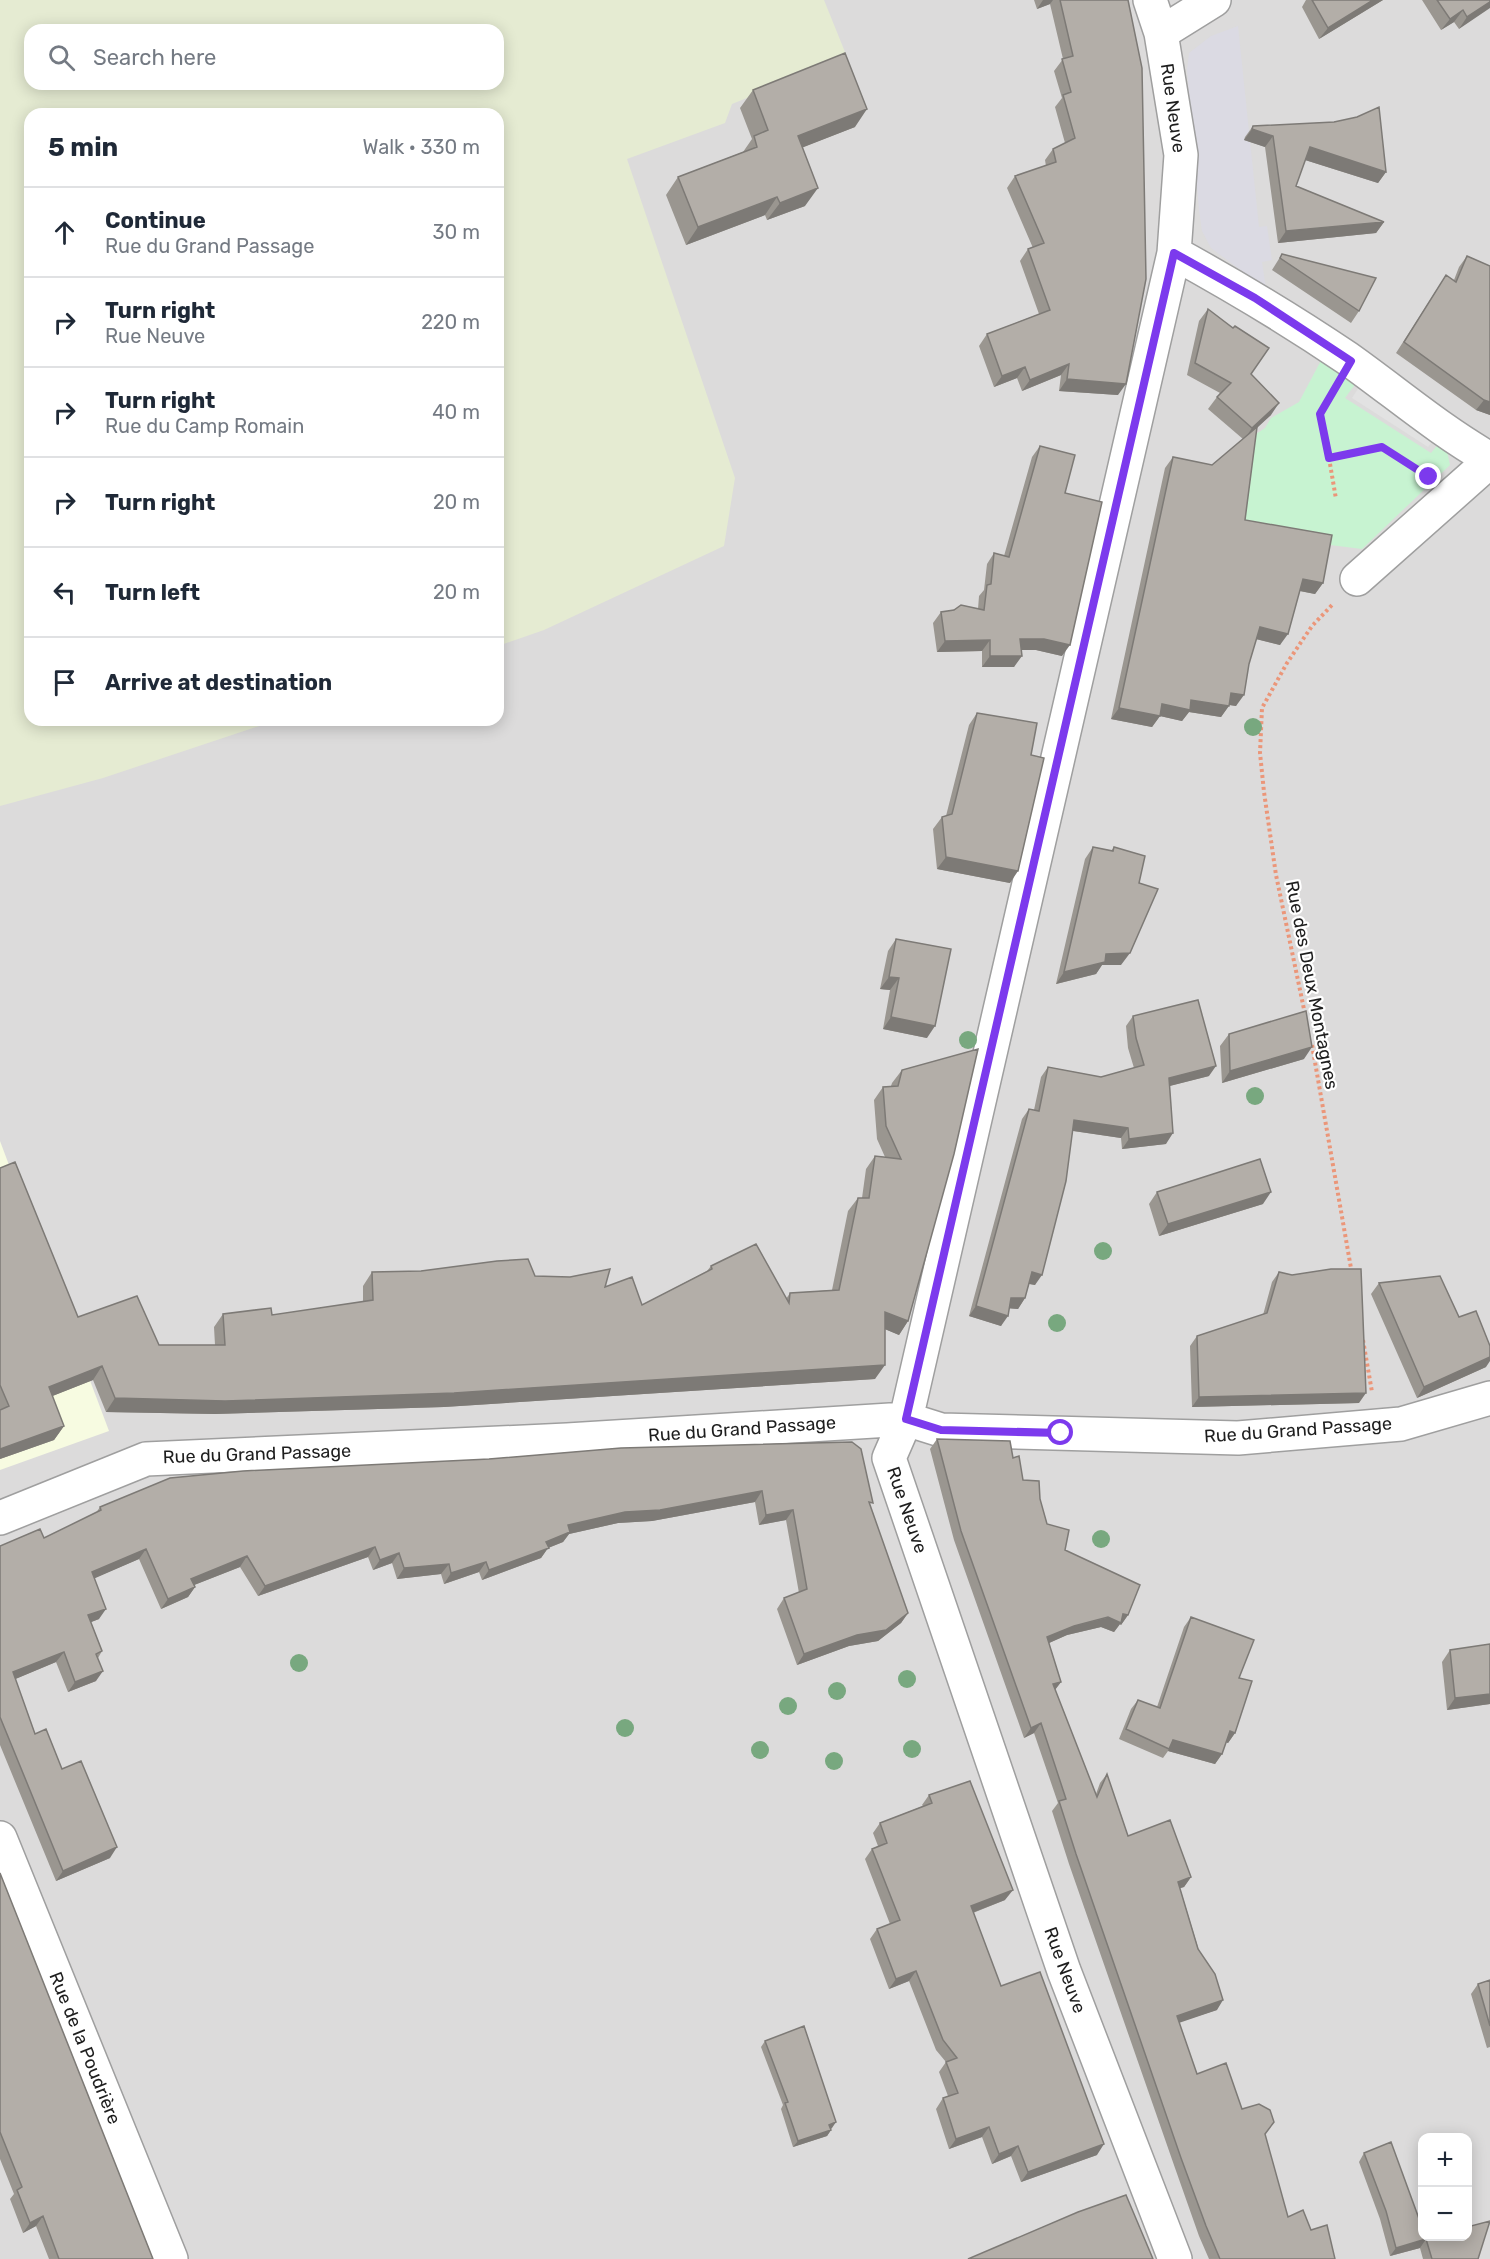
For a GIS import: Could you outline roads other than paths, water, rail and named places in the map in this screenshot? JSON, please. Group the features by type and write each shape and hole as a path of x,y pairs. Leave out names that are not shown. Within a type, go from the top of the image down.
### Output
{"street":[{"name":"Rue Neuve","path":"1150,0 1161,33 1181,155 1174,253 906,1419 889,1458 1064,1971 1175,2259"},
{"path":"1161,33 1214,0"},
{"path":"1174,253 1255,298 1351,361 1451,437 1490,460 1357,579"},
{"name":"Rue du Grand Passage","path":"0,1518 146,1459 567,1440 906,1419 941,1430 1238,1438 1401,1424 1490,1398"},
{"name":"Rue de la Poudrière","path":"0,1838 171,2259"}]}
